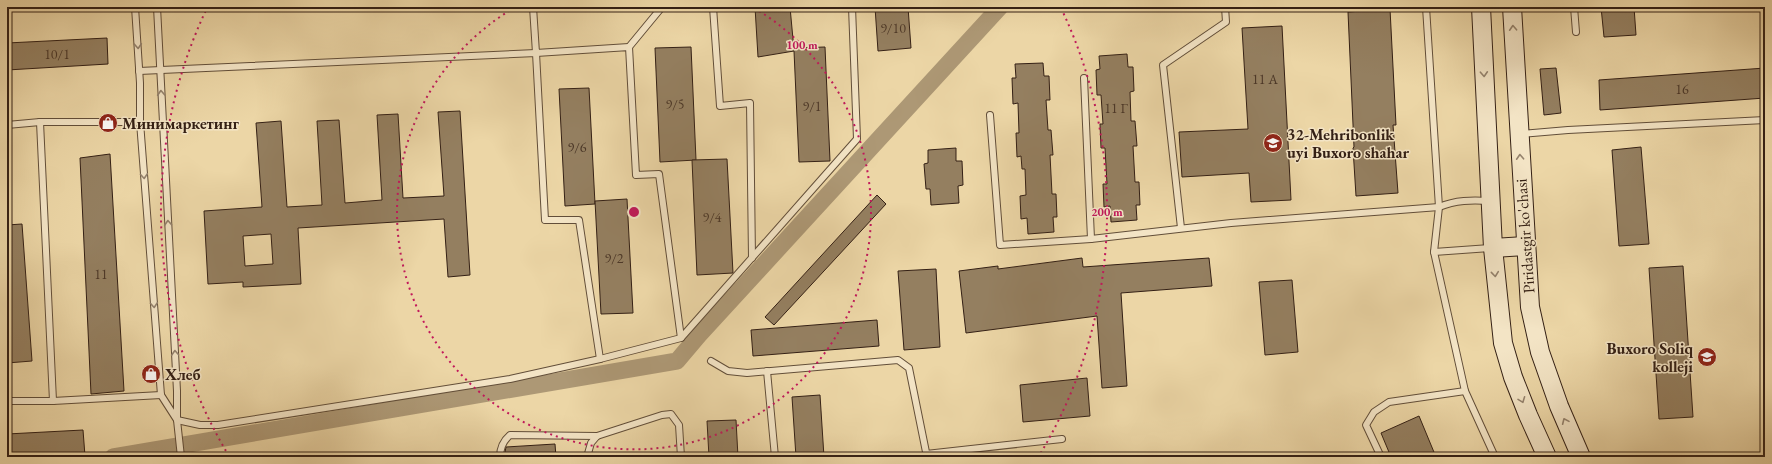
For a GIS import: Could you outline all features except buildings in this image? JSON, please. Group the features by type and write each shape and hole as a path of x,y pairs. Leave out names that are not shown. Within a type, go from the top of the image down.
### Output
{"main road":[{"name":"Piridastgir ko'chasi","path":"1481,7 1493,248 1503,343 1525,408 1547,457"},
{"name":"Piridastgir ko'chasi","path":"1512,7 1525,246 1530,307 1540,352 1559,406 1581,457"},
{"path":"1493,248 1525,246"}],"lane":[{"path":"135,7 139,71 140,122 161,395 177,420 200,425 218,424 510,379 600,359 681,338 857,139 852,7"},
{"path":"157,7 177,391 177,420 181,457"},
{"path":"533,7 545,220 579,220 600,359"},
{"path":"662,7 629,47 636,176 659,174 681,338"},
{"path":"713,7 720,106 750,103 752,258"},
{"path":"1181,228 1163,65 1226,22 1225,7"},
{"path":"1426,7 1439,207 1434,252 1465,391 1495,457"},
{"path":"1574,7 1576,32"},
{"path":"139,71 536,53 629,47"},
{"path":"1084,78 1092,239"},
{"path":"990,115 1000,245 1092,239 1181,228 1439,207 1452,201 1491,201"},
{"path":"1519,134 1568,130 1765,120"},
{"path":"7,125 40,122 140,122"},
{"path":"40,122 53,401"},
{"path":"1434,252 1493,248"},
{"path":"711,361 728,371 747,372 898,360 909,368 927,456 1062,439"},
{"path":"767,371 775,457"},
{"path":"1381,457 1366,425 1374,412 1389,402 1465,391"},
{"path":"7,401 53,401 161,395"},
{"path":"500,457 500,452 504,441 510,436 597,436 662,415 671,414 679,425 681,457"},
{"path":"587,457 591,443 597,436"}],"waterway":[{"path":"113,457 677,361 699,335 1000,7"}],"place":[{"name":"Минимаркетинг","path":"108,123"},
{"name":"32-Mehribonlik uyi Buxoro shahar","path":"1273,143"},
{"name":"Buxoro Soliq kolleji","path":"1707,357"},
{"name":"Хлеб","path":"151,374"}]}
